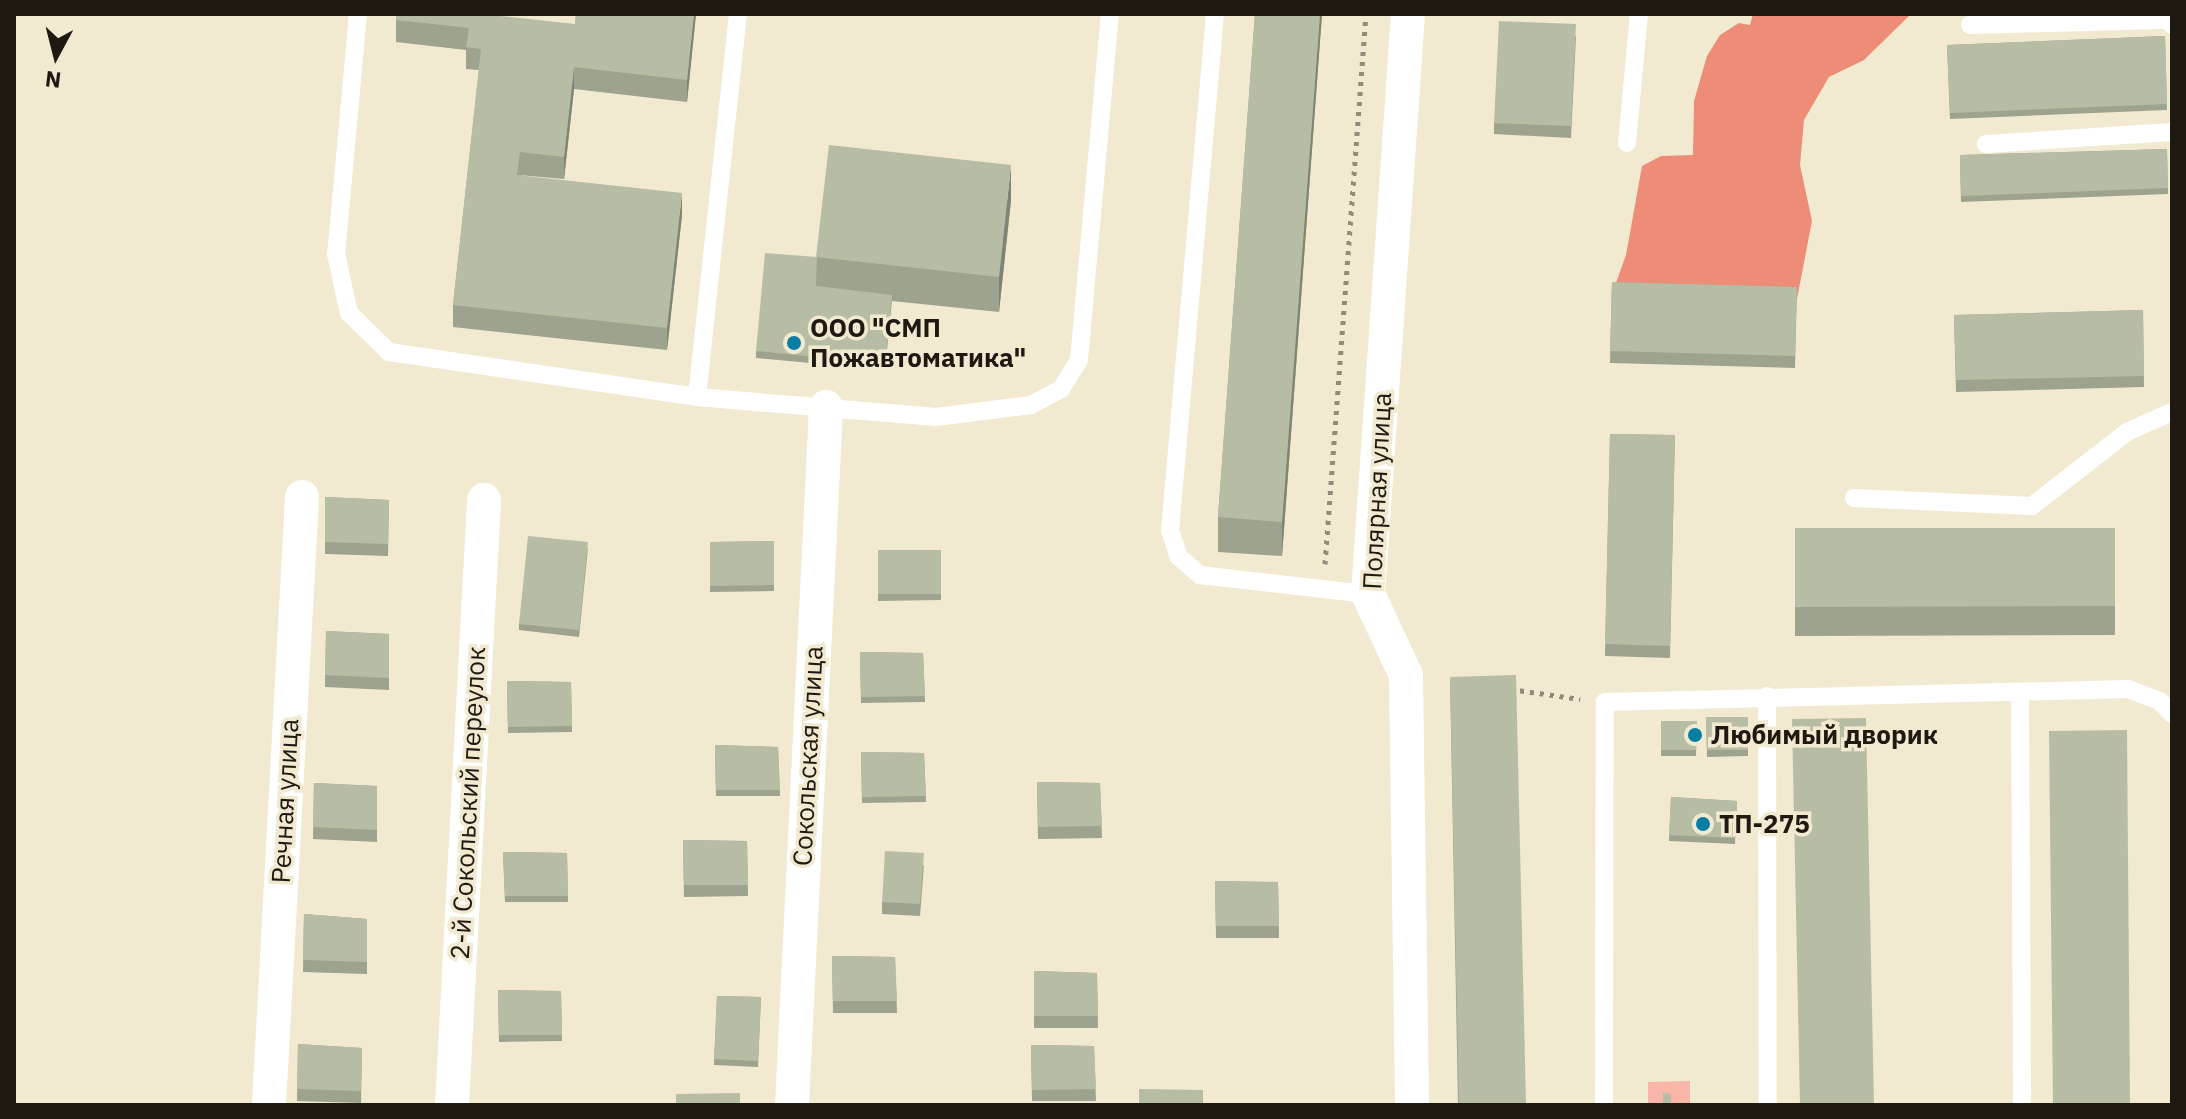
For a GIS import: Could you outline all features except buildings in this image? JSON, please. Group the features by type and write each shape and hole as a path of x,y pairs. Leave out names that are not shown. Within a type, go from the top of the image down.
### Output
{"street":[{"name":"Полярная улица","path":"1408,14 1368,594 1406,675 1412,1105"},
{"name":"Сокольская улица","path":"792,1105 826,407"},
{"name":"Речная улица","path":"269,1105 302,497"},
{"name":"2-й Сокольский переулок","path":"452,1105 484,500"}],"lane":[{"path":"358,14 336,254 349,313 389,352 697,397 936,417 1031,405 1061,389 1079,360 1110,14"},
{"path":"697,397 738,14"},
{"path":"1215,14 1170,530 1179,557 1200,575 1368,594"},
{"path":"1627,143 1639,14"},
{"path":"1970,25 2167,20 2172,25"},
{"path":"1986,144 2172,132"},
{"path":"1854,498 2032,506 2127,432 2172,412"},
{"path":"1604,1105 1605,702 1767,696 2020,695 2128,689 2160,701 2172,714"},
{"path":"2020,695 2022,1105"},
{"path":"1767,696 1768,1105"}],"path":[{"path":"1323,589 1366,14"},
{"path":"1498,687 1605,702"}],"shaded area":[{"path":"1753,14 1911,14 1864,60 1829,77 1804,120 1800,165 1812,221 1797,299 1612,294 1626,255 1642,166 1661,156 1693,155 1694,101 1707,56 1720,35 1739,23 1750,25"},
{"path":"1690,1081 1690,1105 1648,1105 1648,1082"}],"place":[{"name":"ООО \"СМП Пожавтоматика\"","path":"794,343"},
{"name":"Любимый дворик","path":"1695,735"},
{"name":"ТП-275","path":"1703,824"}]}
